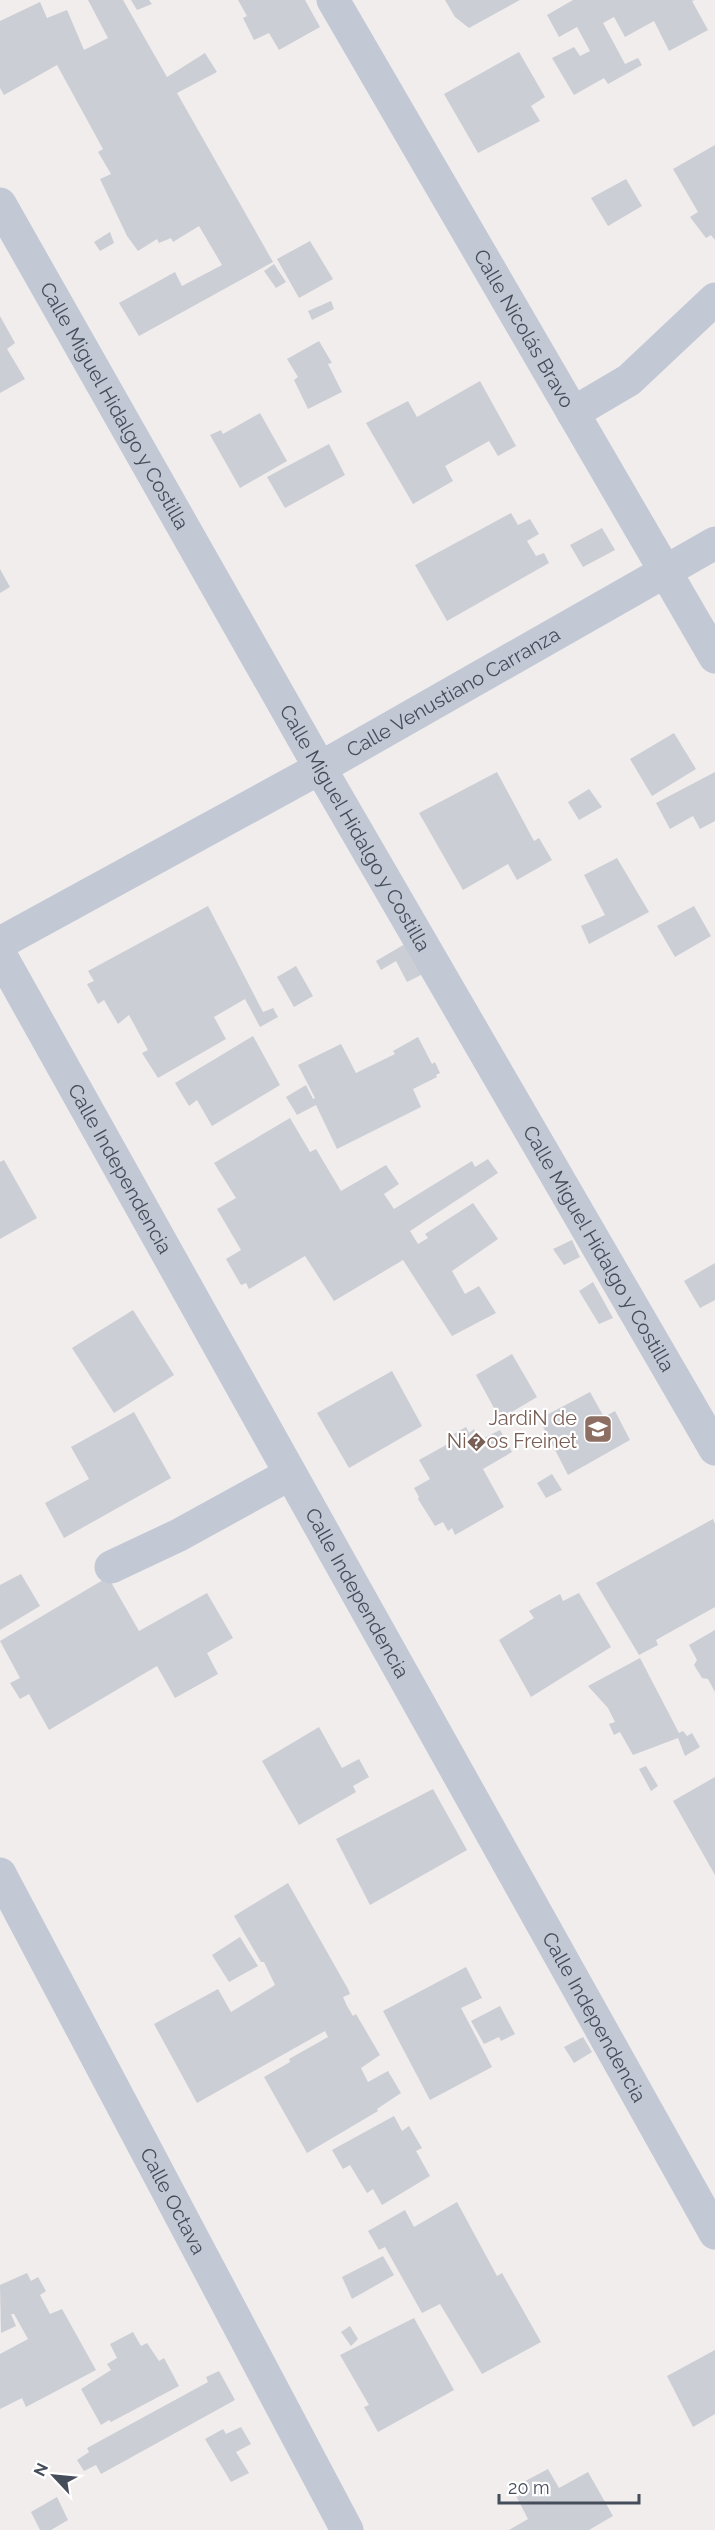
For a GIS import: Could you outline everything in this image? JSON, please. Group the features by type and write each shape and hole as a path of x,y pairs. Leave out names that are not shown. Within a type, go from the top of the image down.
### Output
{"street":[{"name":"Calle Nicolás Bravo","path":"333,0 715,657"},
{"name":"Calle Miguel Hidalgo y Costilla","path":"0,204 320,768 715,1449"},
{"path":"573,413 629,380 715,299"},
{"name":"Calle Venustiano Carranza","path":"0,943 320,768 715,543"},
{"name":"Calle Independencia","path":"0,954 715,2233"},
{"path":"111,1567 179,1535 290,1474"},
{"name":"Calle Octava","path":"0,1874 347,2530"}],"building":[{"path":"88,0 123,0 167,77 205,53 217,72 177,93 273,262 139,336 119,303 175,272 182,286 222,265 199,226 173,242 171,238 159,243 157,239 138,251 127,236 100,179 111,174 98,152 103,149 57,65 4,95 0,88 0,21 40,2 47,18 67,10 84,50 108,38"},
{"path":"131,0 149,0 152,4 137,10"},
{"path":"238,0 305,0 320,27 279,50 269,33 254,40 243,18 247,16"},
{"path":"445,0 520,0 469,28 455,17"},
{"path":"573,0 695,0 692,1 708,30 669,51 654,21 625,37 614,17 603,23 625,64 638,58 642,65 608,84 604,78 574,95 552,58 574,47 580,56 590,51 577,27 559,37 547,15"},
{"path":"519,52 545,97 531,106 540,121 478,153 444,94"},
{"path":"715,145 715,240 711,235 706,238 690,217 698,212 673,169"},
{"path":"626,179 642,206 608,226 591,198"},
{"path":"110,232 114,243 100,251 94,242"},
{"path":"310,241 333,279 299,298 277,259"},
{"path":"274,264 286,282 276,288 264,271"},
{"path":"331,301 334,309 312,320 308,311"},
{"path":"0,316 15,343 7,349 25,379 0,393"},
{"path":"319,341 332,363 328,364 342,392 308,409 294,380 298,377 287,359"},
{"path":"480,381 516,446 498,456 489,441 445,466 453,481 413,504 366,423 408,401 417,417"},
{"path":"260,413 287,461 240,488 210,435 221,430 223,434"},
{"path":"329,444 345,475 285,508 267,477"},
{"path":"511,513 518,525 530,519 539,534 527,541 536,556 544,553 549,563 447,621 415,565"},
{"path":"602,528 615,550 583,567 570,545"},
{"path":"0,569 10,587 0,593"},
{"path":"674,733 696,769 652,796 630,759"},
{"path":"497,772 534,841 539,838 552,860 517,880 508,864 463,890 419,813"},
{"path":"715,772 715,821 700,829 693,816 670,829 656,803"},
{"path":"589,789 602,807 579,820 568,802"},
{"path":"617,858 649,912 589,944 581,926 605,915 584,875"},
{"path":"208,906 263,1012 273,1008 278,1017 260,1027 245,999 214,1017 226,1039 158,1078 142,1053 148,1050 129,1015 118,1024 104,1000 98,1004 87,984 94,981 88,971"},
{"path":"694,906 711,936 675,957 657,926"},
{"path":"405,944 423,974 407,982 396,961 381,970 376,961"},
{"path":"296,966 313,996 294,1007 277,977"},
{"path":"253,1036 280,1085 212,1126 197,1100 189,1106 175,1083"},
{"path":"418,1037 432,1064 435,1062 440,1073 436,1075 437,1077 413,1089 421,1107 337,1149 316,1105 297,1115 286,1097 306,1085 313,1099 315,1098 298,1065 341,1044 356,1073 395,1054 393,1051"},
{"path":"290,1118 310,1152 316,1149 341,1191 386,1165 399,1184 384,1194 394,1209 472,1161 475,1167 488,1159 498,1173 410,1231 418,1244 428,1238 425,1234 473,1203 498,1239 452,1271 465,1294 479,1286 496,1313 452,1336 403,1260 334,1301 305,1256 249,1289 246,1283 241,1285 226,1259 241,1250 217,1209 236,1198 214,1163"},
{"path":"4,1160 37,1218 0,1239 0,1162"},
{"path":"572,1240 580,1257 564,1265 553,1249"},
{"path":"715,1263 715,1300 700,1308 684,1281"},
{"path":"593,1282 613,1318 599,1324 579,1291"},
{"path":"133,1310 174,1375 114,1413 72,1348"},
{"path":"512,1354 537,1397 500,1419 476,1375"},
{"path":"392,1371 422,1426 349,1468 317,1413"},
{"path":"590,1392 604,1417 615,1411 630,1440 568,1475 539,1419"},
{"path":"134,1412 171,1478 64,1538 45,1503 89,1479 71,1447"},
{"path":"466,1427 469,1433 474,1429 480,1440 500,1430 512,1452 483,1469 504,1507 455,1535 452,1528 448,1531 443,1522 435,1526 418,1499 414,1488 430,1479 419,1460 455,1440 452,1435"},
{"path":"552,1474 562,1490 546,1498 537,1483"},
{"path":"713,1519 715,1524 715,1607 656,1640 658,1645 639,1655 596,1583"},
{"path":"21,1574 40,1606 0,1630 0,1585"},
{"path":"108,1577 139,1631 207,1593 233,1638 207,1653 218,1674 175,1698 157,1666 49,1730 29,1694 20,1699 10,1683 20,1678 0,1641"},
{"path":"579,1593 611,1647 531,1697 499,1640 534,1618 529,1611 560,1594 563,1601"},
{"path":"715,1630 715,1692 708,1679 702,1678 694,1665 697,1660 689,1645"},
{"path":"640,1658 679,1733 683,1731 687,1736 692,1733 700,1747 685,1756 678,1738 633,1755 620,1732 614,1735 609,1724 615,1722 608,1708 588,1686"},
{"path":"319,1727 342,1768 359,1759 369,1777 353,1786 356,1792 299,1825 262,1761"},
{"path":"646,1766 658,1786 651,1791 639,1769"},
{"path":"715,1777 715,1875 673,1801"},
{"path":"433,1789 467,1850 370,1905 336,1839"},
{"path":"288,1883 348,1989 350,1994 343,1997 347,2006 353,2016 356,2014 380,2055 361,2068 368,2082 388,2071 401,2093 377,2109 378,2111 307,2153 264,2077 290,2062 289,2059 328,2037 325,2031 197,2103 154,2024 218,1989 231,2012 275,1985 264,1962 261,1962 234,1916"},
{"path":"240,1937 258,1966 229,1982 212,1955"},
{"path":"466,1967 482,1998 461,2008 492,2067 430,2100 383,2011"},
{"path":"500,2006 515,2034 501,2041 499,2037 484,2044 471,2021"},
{"path":"583,2037 592,2052 574,2063 564,2047"},
{"path":"394,2116 402,2131 409,2126 422,2148 416,2151 430,2176 382,2205 373,2189 367,2193 350,2165 343,2169 332,2150"},
{"path":"457,2202 497,2276 502,2273 541,2342 482,2374 440,2304 422,2313 385,2247 379,2250 368,2231 405,2210 414,2227"},
{"path":"383,2256 394,2275 352,2299 342,2277"},
{"path":"27,2273 31,2281 38,2277 46,2291 40,2295 50,2314 62,2309 96,2370 26,2407 22,2398 0,2409 0,2354 28,2339 14,2314 11,2314 16,2326 1,2333 0,2285"},
{"path":"414,2318 454,2390 378,2432 364,2407 369,2405 340,2355"},
{"path":"350,2326 358,2339 351,2346 341,2332"},
{"path":"133,2332 141,2346 147,2343 159,2361 164,2358 179,2386 101,2425 81,2389 111,2370 107,2364 117,2358 110,2344"},
{"path":"715,2350 715,2414 693,2427 667,2376"},
{"path":"219,2371 235,2400 101,2474 96,2465 84,2471 77,2460 89,2452 87,2448 208,2382 206,2377"},
{"path":"241,2427 251,2444 236,2452 249,2473 231,2482 205,2439 223,2429 226,2434"},
{"path":"548,2469 559,2488 588,2472 613,2516 589,2530 509,2530 528,2519 512,2488"},
{"path":"57,2497 68,2520 51,2530 40,2530 31,2512"}],"place":[{"name":"JardiN de Ni�os Freinet","path":"598,1429"}]}
